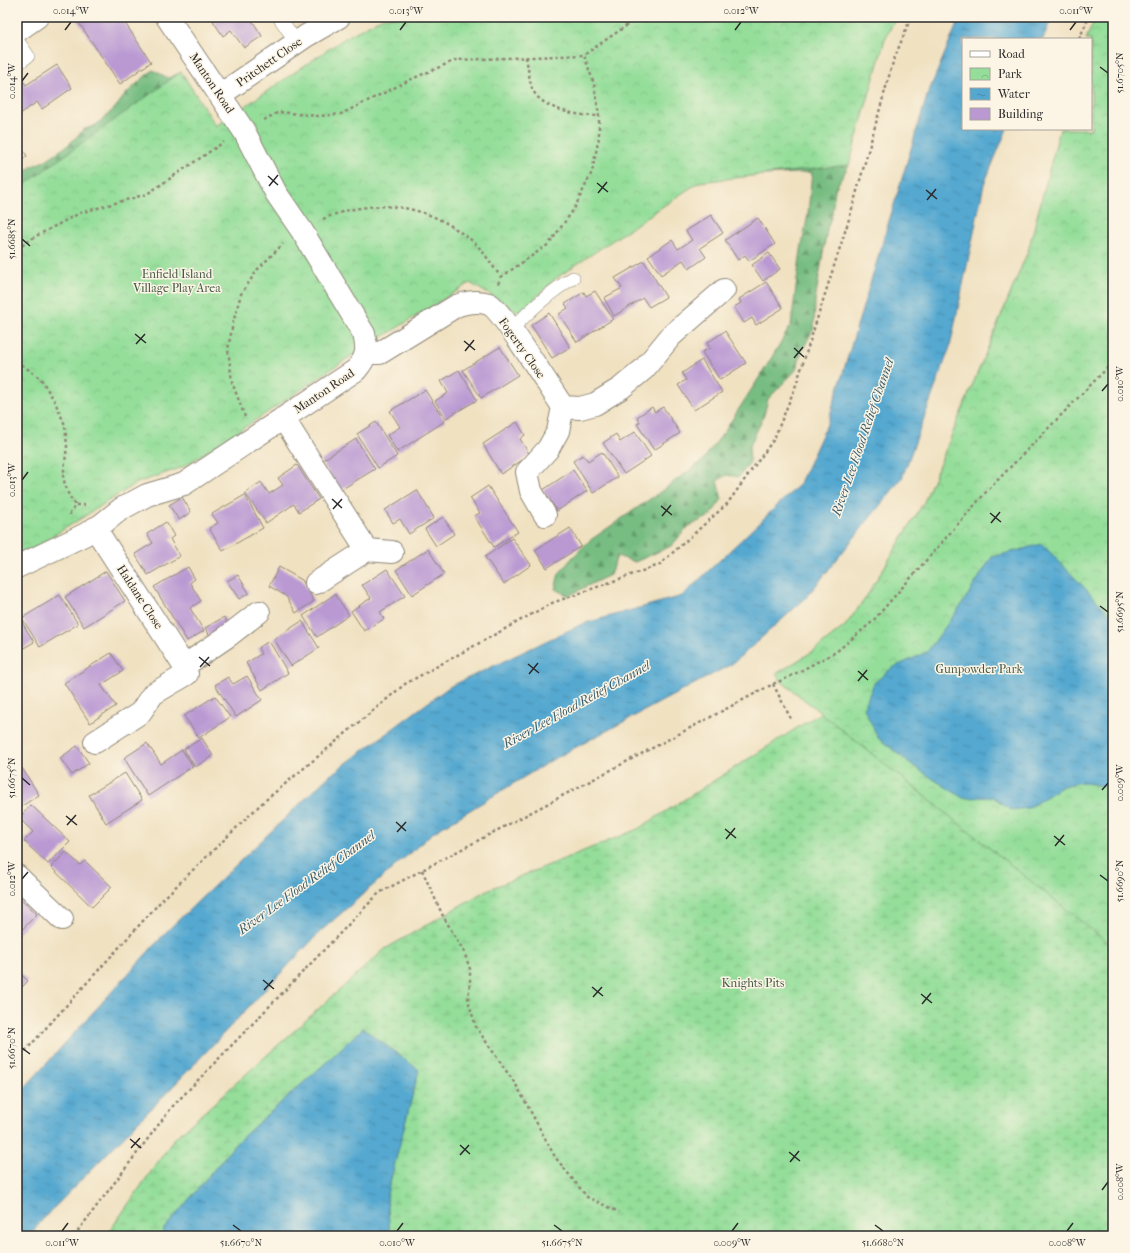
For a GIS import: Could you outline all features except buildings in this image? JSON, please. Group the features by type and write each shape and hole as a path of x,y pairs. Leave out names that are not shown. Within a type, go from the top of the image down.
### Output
{"street":[{"path":"17,31 38,17"},
{"name":"Manton Road","path":"17,567 51,552 95,528 121,509 146,495 184,484 356,370 364,361 366,344 364,334 302,231 276,193 244,131 167,17"},
{"name":"Pritchett Close","path":"220,96 297,42 339,17"},
{"path":"545,515 531,491 527,472 548,449 558,431 563,407 580,408 595,404 621,388 644,369 672,336 724,290"},
{"name":"Fogerty Close","path":"366,353 380,353 456,306 469,301 490,305 506,322 563,407"},
{"path":"283,418 367,550"},
{"name":"Haldane Close","path":"95,528 184,666"},
{"path":"316,583 367,550 392,552"},
{"path":"95,742 140,713 153,694 187,674 184,666 228,636 259,612"},
{"path":"17,876 62,919"}],"lane":[{"path":"279,17 297,42"},
{"path":"17,40 28,56 17,64"},
{"path":"511,330 552,292 573,278"}],"path":[{"path":"262,121 279,112 318,116 341,114 414,78 456,60 584,55 639,17"},
{"path":"17,1060 162,900 261,804 405,684 552,603 659,565 727,504 774,439 796,385 850,216 893,62 911,17"},
{"path":"1079,38 1089,17"},
{"path":"501,277 550,244 574,210 592,172 599,137 599,116 594,84 584,55"},
{"path":"526,57 533,89 542,100 555,108 569,112 599,116"},
{"path":"17,249 36,236 80,213 147,194 225,141"},
{"path":"17,361 40,379 55,402 64,426 67,446 63,478 69,496 76,504"},
{"path":"74,1236 172,1107 379,893 836,652 872,622 987,491 1113,362"},
{"path":"773,684 792,721"},
{"path":"422,870 443,916 464,952 470,969 468,1000 476,1027 518,1088 555,1157 587,1197 619,1212"}],"green space":[{"name":"Enfield Island Village Play Area","path":"383,17 896,17 885,39 849,165 699,182 555,279 520,313 470,283 345,360 183,467 137,483 34,548 17,553 17,190 181,72 216,126 345,38"},
{"name":"Gunpowder Park","path":"1096,17 1113,17 1113,947 781,681 776,674 815,650 845,626 865,599 924,502 1028,251 1060,130 1092,130 1092,38 1086,38"},
{"path":"153,70 168,78 180,73 17,200 17,176 46,160 68,145 83,130 96,125 115,108 126,94"},
{"path":"850,153 849,165 835,189 832,214 827,229 815,301 814,328 802,351 796,370 768,399 764,415 749,448 750,462 739,477 727,475 717,481 722,499 710,516 689,526 671,546 635,562 617,556 610,575 569,596 555,589 559,574 571,559 589,541 702,461 724,432 766,367 791,325 801,250 808,214 812,172 765,175 734,174 598,187"},
{"name":"Knights Pits","path":"1113,452 1113,1236 106,1236 174,1139 385,949 487,890 638,829 841,700"}],"water":[{"name":"River Lee Flood Relief Channel","path":"960,17 1052,17 1043,38 962,38 962,130 1007,130 984,184 950,347 902,478 805,599 732,664 552,760 434,832 321,931 184,1075 43,1219 29,1236 17,1236 17,1096 167,931 329,776 449,687 582,624 682,596 799,485 828,422 927,96"},
{"path":"1042,544 1113,617 1113,788 1081,782 1063,786 1028,808 1011,810 993,797 963,798 919,770 878,738 864,708 874,683 892,668 927,652 962,604 992,557"},
{"path":"363,1028 419,1070 387,1194 390,1236 162,1236 164,1229 238,1141"}]}
